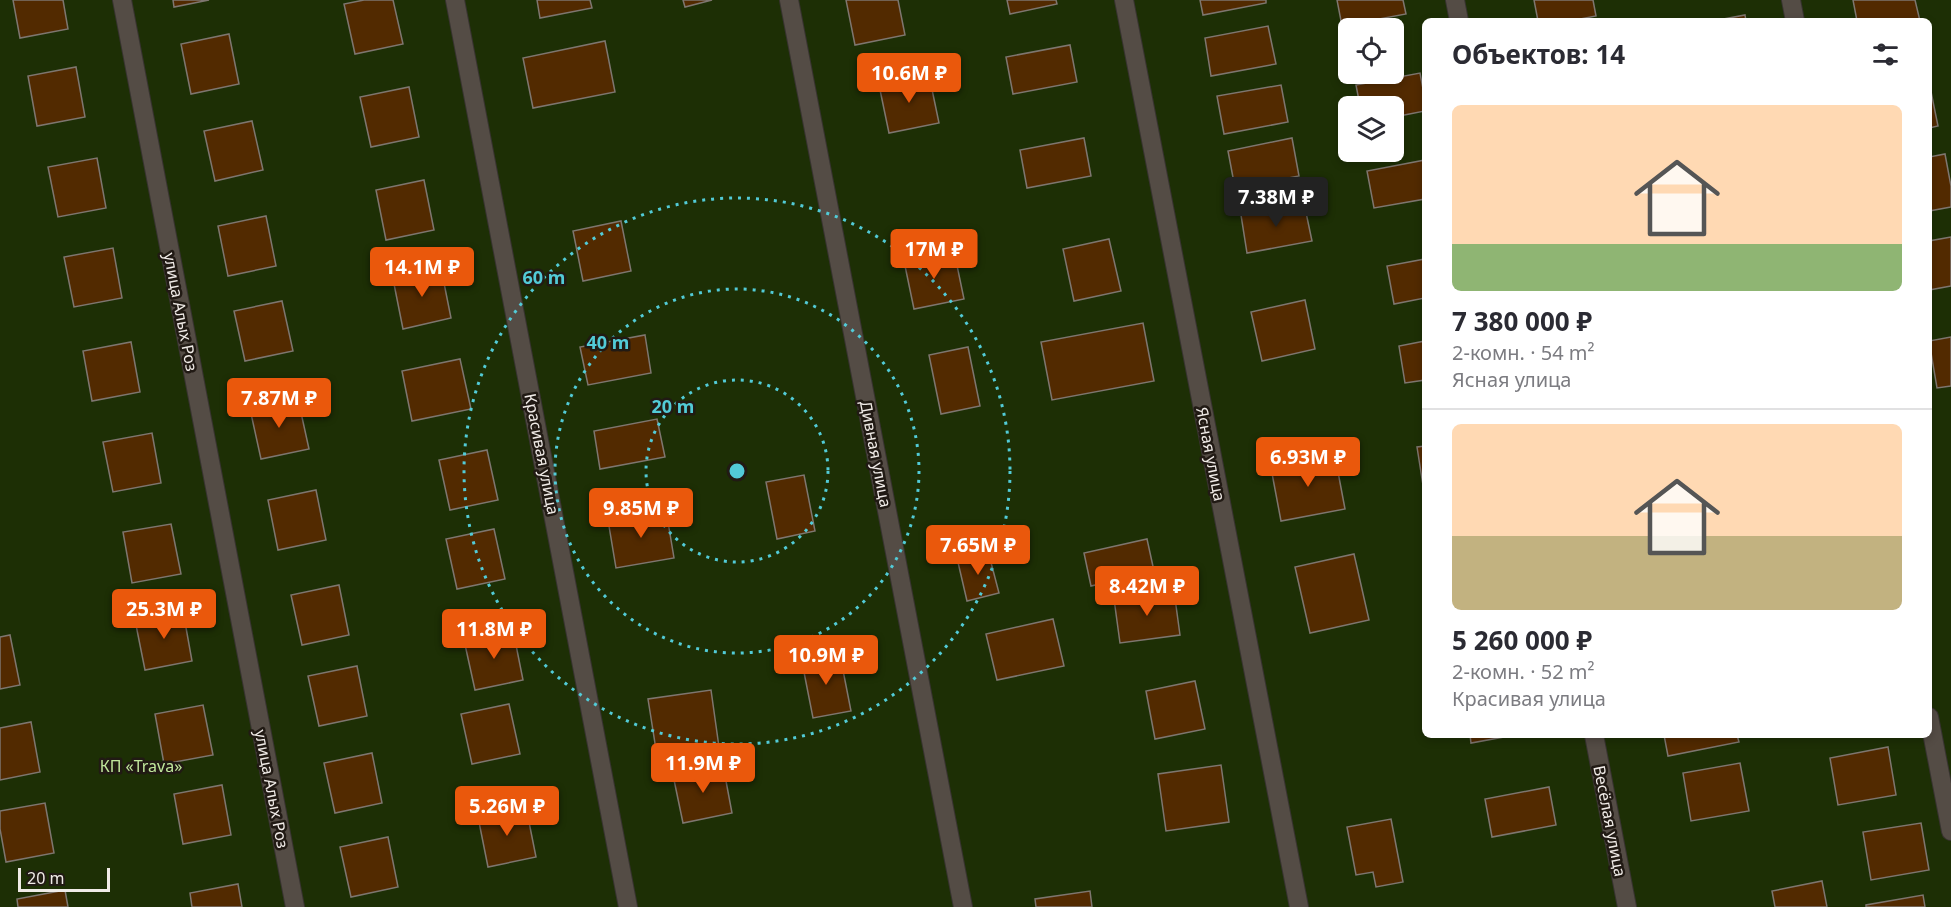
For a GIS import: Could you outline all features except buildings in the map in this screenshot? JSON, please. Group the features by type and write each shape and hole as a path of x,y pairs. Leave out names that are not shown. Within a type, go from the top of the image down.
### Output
{"street":[{"name":"улица Алых Роз","path":"122,0 295,907"},
{"name":"Красивая улица","path":"455,0 628,907"},
{"name":"Дивная улица","path":"789,0 963,907"},
{"name":"Ясная улица","path":"1124,0 1299,907"},
{"path":"1455,0 1458,18"},
{"path":"1791,0 1795,18"},
{"path":"1932,733 1951,831"},
{"name":"Весёлая улица","path":"1595,738 1627,907"}],"green space":[{"name":"КП «Trava»","path":"0,0 1951,0 1951,907 0,907"}]}
